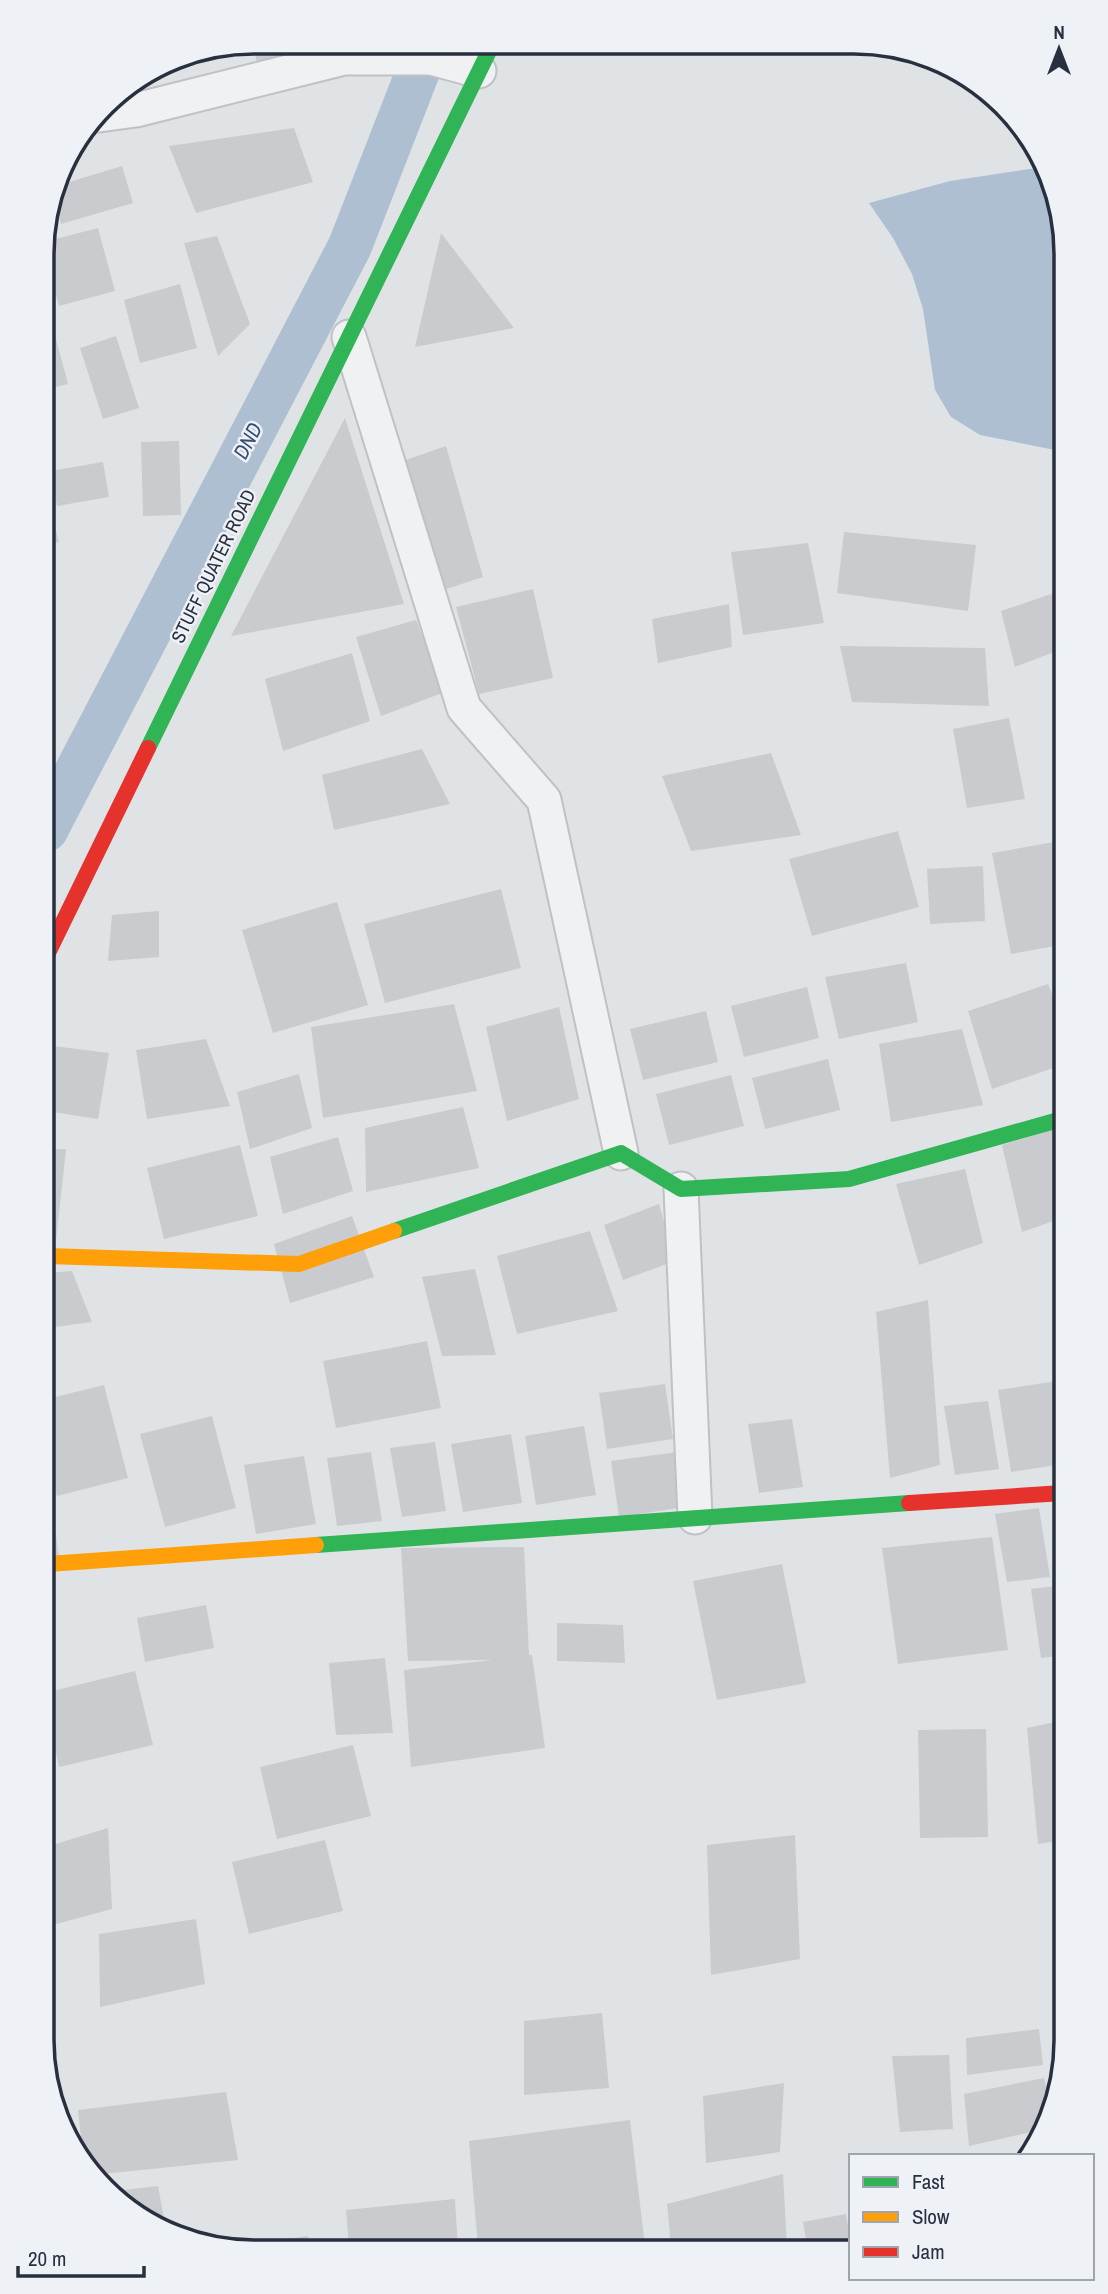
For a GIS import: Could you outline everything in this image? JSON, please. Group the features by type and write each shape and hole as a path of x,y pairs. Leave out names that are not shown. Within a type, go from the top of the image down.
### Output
{"street":[{"path":"113,113 136,110 344,58 486,57"},
{"name":"STUFF QUATER ROAD","path":"55,939 486,57"},
{"path":"349,337 464,708 544,800 621,1153 681,1189 849,1179 1054,1121"},
{"path":"54,1256 299,1264 621,1153"},
{"path":"681,1189 695,1517"},
{"path":"54,1564 1053,1494"}],"water":[{"path":"1029,169 1034,169 1039,178 1047,202 1054,254 1054,450 980,435 951,417 935,390 923,309 912,274 893,238 869,203 950,181"}],"building":[{"path":"255,55 289,55 291,65 259,71"},
{"path":"294,128 313,182 196,213 169,146"},
{"path":"122,166 133,203 61,224 58,214 68,182"},
{"path":"98,228 115,291 59,306 55,291 55,239"},
{"path":"441,233 514,328 415,347"},
{"path":"217,236 250,324 218,356 184,243"},
{"path":"180,284 197,348 140,363 124,300"},
{"path":"55,335 68,384 55,387"},
{"path":"116,336 139,408 103,419 80,348"},
{"path":"345,418 404,604 231,636"},
{"path":"179,441 181,515 143,516 141,442"},
{"path":"446,446 483,577 437,592 400,462"},
{"path":"103,462 109,497 57,506 55,470"},
{"path":"55,526 59,542 55,543"},
{"path":"844,532 976,545 968,611 837,593"},
{"path":"808,543 824,623 743,635 731,552"},
{"path":"533,589 553,678 479,694 456,607"},
{"path":"1054,593 1054,652 1015,667 1001,611"},
{"path":"729,604 732,647 658,663 652,619"},
{"path":"416,620 445,692 381,716 356,637"},
{"path":"840,646 985,648 989,706 852,702"},
{"path":"352,653 370,721 283,751 265,679"},
{"path":"1009,718 1025,799 967,808 953,729"},
{"path":"422,749 450,804 334,830 322,775"},
{"path":"771,753 801,835 691,851 662,776"},
{"path":"898,831 919,907 812,936 789,859"},
{"path":"1054,842 1054,946 1011,954 992,853"},
{"path":"983,866 985,921 930,924 927,869"},
{"path":"501,889 521,968 385,1003 364,924"},
{"path":"337,902 368,1005 273,1033 242,930"},
{"path":"159,911 159,957 108,961 112,915"},
{"path":"906,963 918,1022 839,1039 825,977"},
{"path":"1048,984 1054,998 1054,1068 992,1089 968,1011"},
{"path":"807,987 819,1038 744,1057 731,1006"},
{"path":"454,1004 477,1091 323,1118 311,1027"},
{"path":"559,1007 579,1099 507,1121 486,1027"},
{"path":"706,1011 718,1062 643,1080 630,1029"},
{"path":"962,1029 983,1105 891,1122 879,1044"},
{"path":"206,1039 230,1106 147,1119 136,1050"},
{"path":"55,1046 109,1053 98,1119 55,1112"},
{"path":"828,1059 840,1110 765,1129 752,1078"},
{"path":"299,1074 312,1128 250,1149 237,1092"},
{"path":"731,1075 744,1126 669,1145 656,1094"},
{"path":"463,1107 479,1168 366,1192 365,1128"},
{"path":"1054,1130 1053,1221 1022,1232 1002,1145"},
{"path":"338,1137 353,1191 283,1214 270,1157"},
{"path":"240,1145 258,1216 164,1239 147,1168"},
{"path":"54,1149 66,1149 55,1250"},
{"path":"965,1169 983,1243 919,1265 896,1184"},
{"path":"659,1204 675,1261 623,1280 604,1225"},
{"path":"352,1216 374,1277 290,1303 274,1244"},
{"path":"590,1231 618,1311 517,1334 497,1256"},
{"path":"475,1269 496,1355 442,1356 422,1277"},
{"path":"72,1271 92,1322 54,1327 54,1272"},
{"path":"928,1300 940,1465 890,1478 876,1312"},
{"path":"427,1341 441,1408 336,1428 323,1361"},
{"path":"1053,1381 1053,1465 1011,1472 998,1390"},
{"path":"665,1384 673,1439 607,1449 599,1393"},
{"path":"104,1385 128,1478 57,1496 54,1486 54,1397"},
{"path":"988,1401 999,1469 955,1475 944,1406"},
{"path":"212,1416 236,1508 165,1527 140,1434"},
{"path":"792,1419 803,1487 759,1493 748,1424"},
{"path":"584,1426 596,1495 536,1505 525,1436"},
{"path":"511,1434 522,1503 463,1512 451,1444"},
{"path":"435,1442 446,1511 402,1517 390,1448"},
{"path":"371,1452 382,1521 337,1526 327,1458"},
{"path":"677,1452 685,1507 619,1517 611,1461"},
{"path":"304,1456 316,1524 256,1534 244,1465"},
{"path":"1039,1508 1050,1577 1007,1582 995,1514"},
{"path":"54,1523 59,1558 54,1558"},
{"path":"992,1537 1008,1650 898,1664 882,1548"},
{"path":"524,1547 529,1655 532,1655 545,1748 411,1767 404,1670 493,1660 408,1661 401,1548"},
{"path":"782,1564 806,1683 717,1700 693,1581"},
{"path":"1053,1586 1053,1656 1041,1658 1031,1589"},
{"path":"206,1605 214,1648 145,1662 137,1618"},
{"path":"557,1623 623,1625 625,1663 557,1661"},
{"path":"385,1658 393,1733 336,1735 329,1663"},
{"path":"135,1671 153,1745 59,1767 54,1744 54,1691"},
{"path":"1053,1722 1053,1842 1038,1844 1027,1728"},
{"path":"986,1729 988,1837 920,1838 918,1730"},
{"path":"353,1745 371,1816 277,1839 260,1767"},
{"path":"108,1828 112,1909 54,1925 54,1844"},
{"path":"795,1835 800,1959 711,1975 707,1845"},
{"path":"325,1840 343,1911 249,1934 232,1862"},
{"path":"196,1919 205,1984 100,2007 99,1934"},
{"path":"602,2013 609,2088 524,2095 524,2021"},
{"path":"1039,2029 1043,2065 967,2075 966,2038"},
{"path":"949,2055 953,2129 900,2132 892,2056"},
{"path":"1044,2078 1047,2090 1031,2132 969,2146 964,2094"},
{"path":"784,2083 780,2152 706,2163 703,2096"},
{"path":"226,2092 238,2160 106,2174 81,2139 78,2110"},
{"path":"630,2120 644,2240 477,2240 469,2141"},
{"path":"783,2174 787,2240 670,2240 667,2204"},
{"path":"158,2186 164,2218 143,2206 122,2190"},
{"path":"455,2199 458,2240 348,2240 346,2210"},
{"path":"846,2214 849,2240 806,2240 803,2222"},
{"path":"308,2236 309,2240 278,2240"}],"waterway":[{"name":"DND","path":"55,813 350,246 424,55"}],"traffic: fast":[{"path":"148,748 487,55"},
{"path":"394,1231 621,1153 681,1189 849,1179 1054,1121"},
{"path":"316,1545 909,1503"}],"traffic: slow":[{"path":"54,1256 299,1264 394,1231"},
{"path":"54,1564 316,1545"}],"traffic: jam":[{"path":"55,939 148,748"},
{"path":"909,1503 1053,1494"}]}
